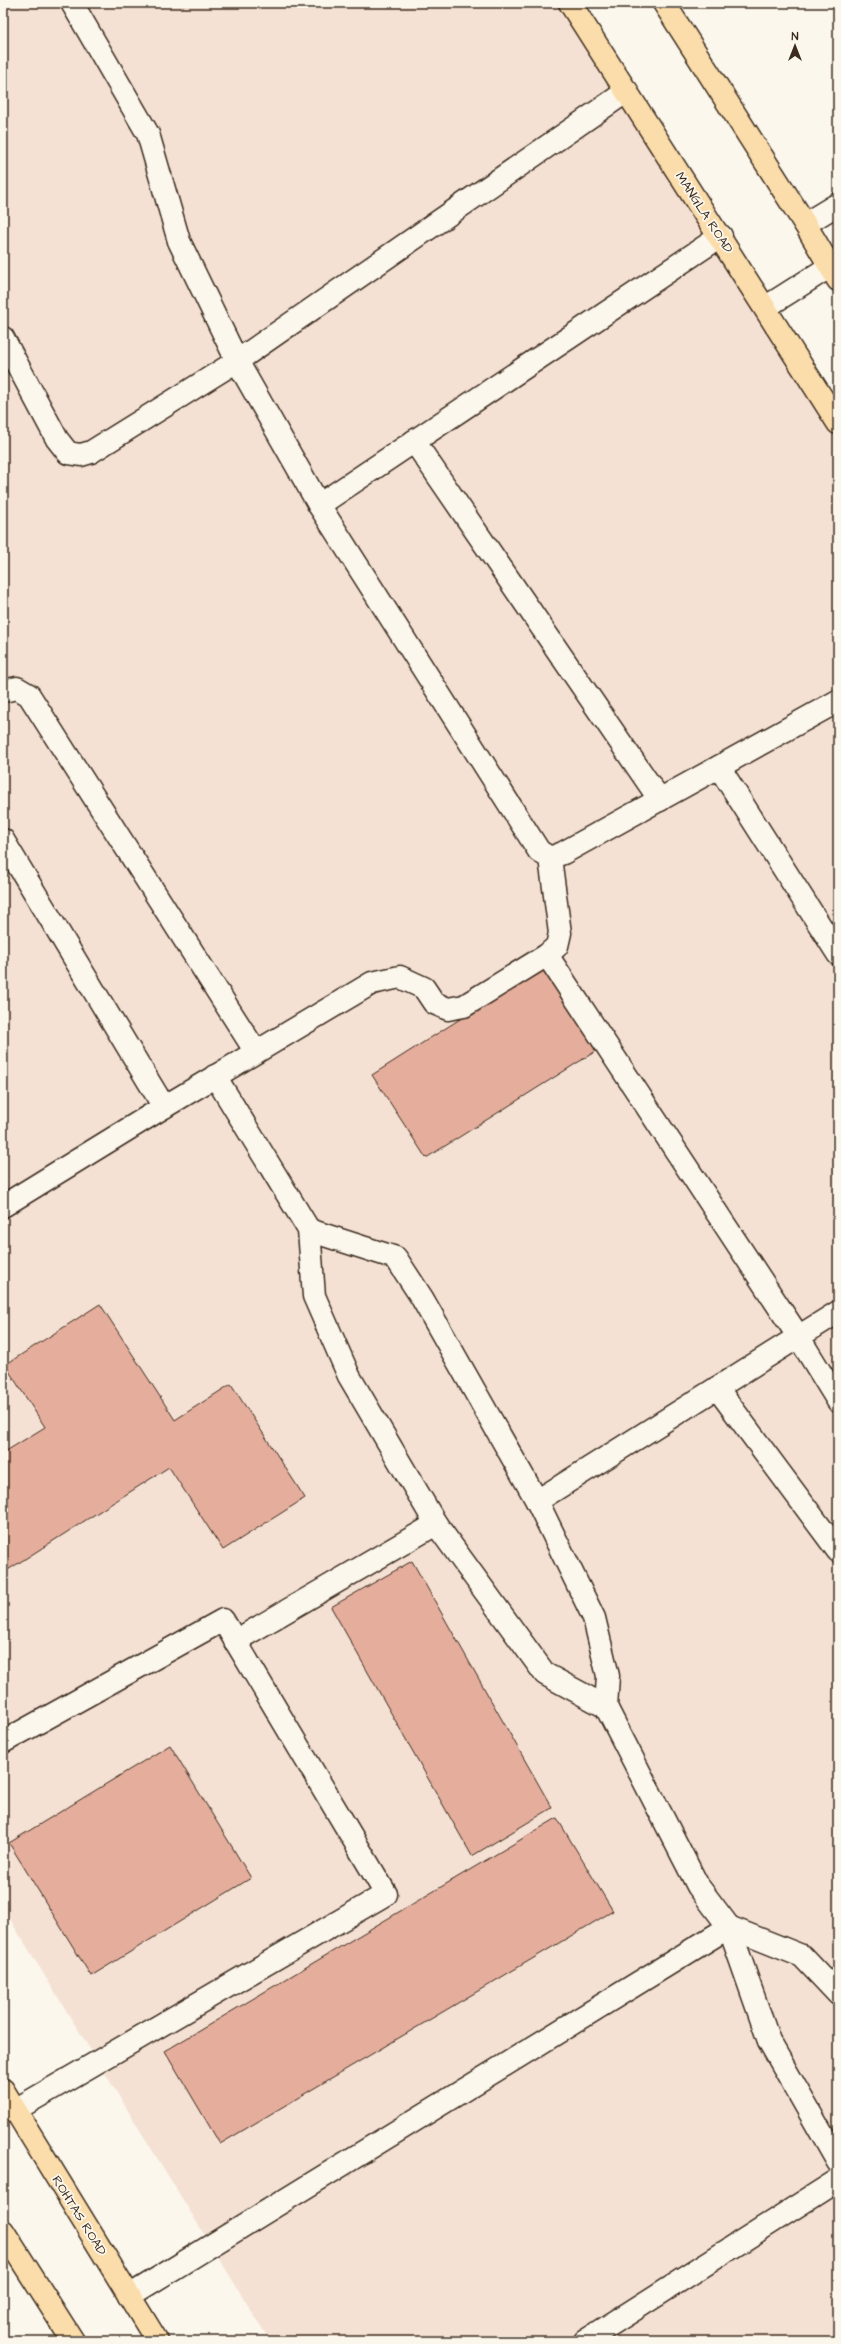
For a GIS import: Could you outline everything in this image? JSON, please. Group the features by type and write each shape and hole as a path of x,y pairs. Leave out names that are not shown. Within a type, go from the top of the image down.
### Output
{"main road":[{"name":"MANGLA ROAD","path":"570,3 766,307 838,423"},
{"path":"664,3 805,224 834,273"},
{"name":"ROHTAS ROAD","path":"3,2090 157,2341"},
{"path":"3,2232 73,2341"}],"street":[{"path":"72,3 148,134 179,241 237,361 319,505 539,851 550,858 563,854 838,701"},
{"path":"3,338 57,439 68,453 81,456 92,452 237,361 627,92"},
{"path":"805,224 838,204"},
{"path":"319,505 720,236"},
{"path":"766,307 834,273"},
{"path":"414,441 660,800"},
{"path":"3,691 17,688 29,695 256,1052"},
{"path":"720,767 838,954"},
{"path":"3,840 164,1107"},
{"path":"3,1206 215,1076 372,983 400,977 424,988 434,1003 448,1009 456,1008 464,1006 547,955 557,946 560,933 550,858"},
{"path":"547,955 798,1336 838,1401"},
{"path":"215,1076 309,1230 314,1296 349,1376 436,1524 545,1674 606,1707"},
{"path":"309,1230 396,1258 422,1298 537,1502 594,1618 608,1676 606,1707 698,1886 729,1926 769,2041 838,2162"},
{"path":"537,1502 838,1312"},
{"path":"717,1388 838,1551"},
{"path":"235,1641 436,1524"},
{"path":"3,1742 223,1620 386,1894 15,2110"},
{"path":"729,1926 802,1956 838,1994"},
{"path":"129,2296 729,1926"},
{"path":"585,2341 838,2180"}],"shaded area":[{"path":"3,3 567,3 838,434 838,2341 270,2341 3,1908"}],"building":[{"path":"542,967 596,1051 426,1158 372,1075"},
{"path":"100,1304 175,1420 231,1384 305,1498 223,1550 169,1467 3,1573 3,1453 45,1427 5,1365"},
{"path":"412,1561 552,1808 472,1856 331,1607"},
{"path":"170,1745 251,1878 91,1976 9,1843"},
{"path":"557,1818 613,1911 220,2144 165,2051"}]}
